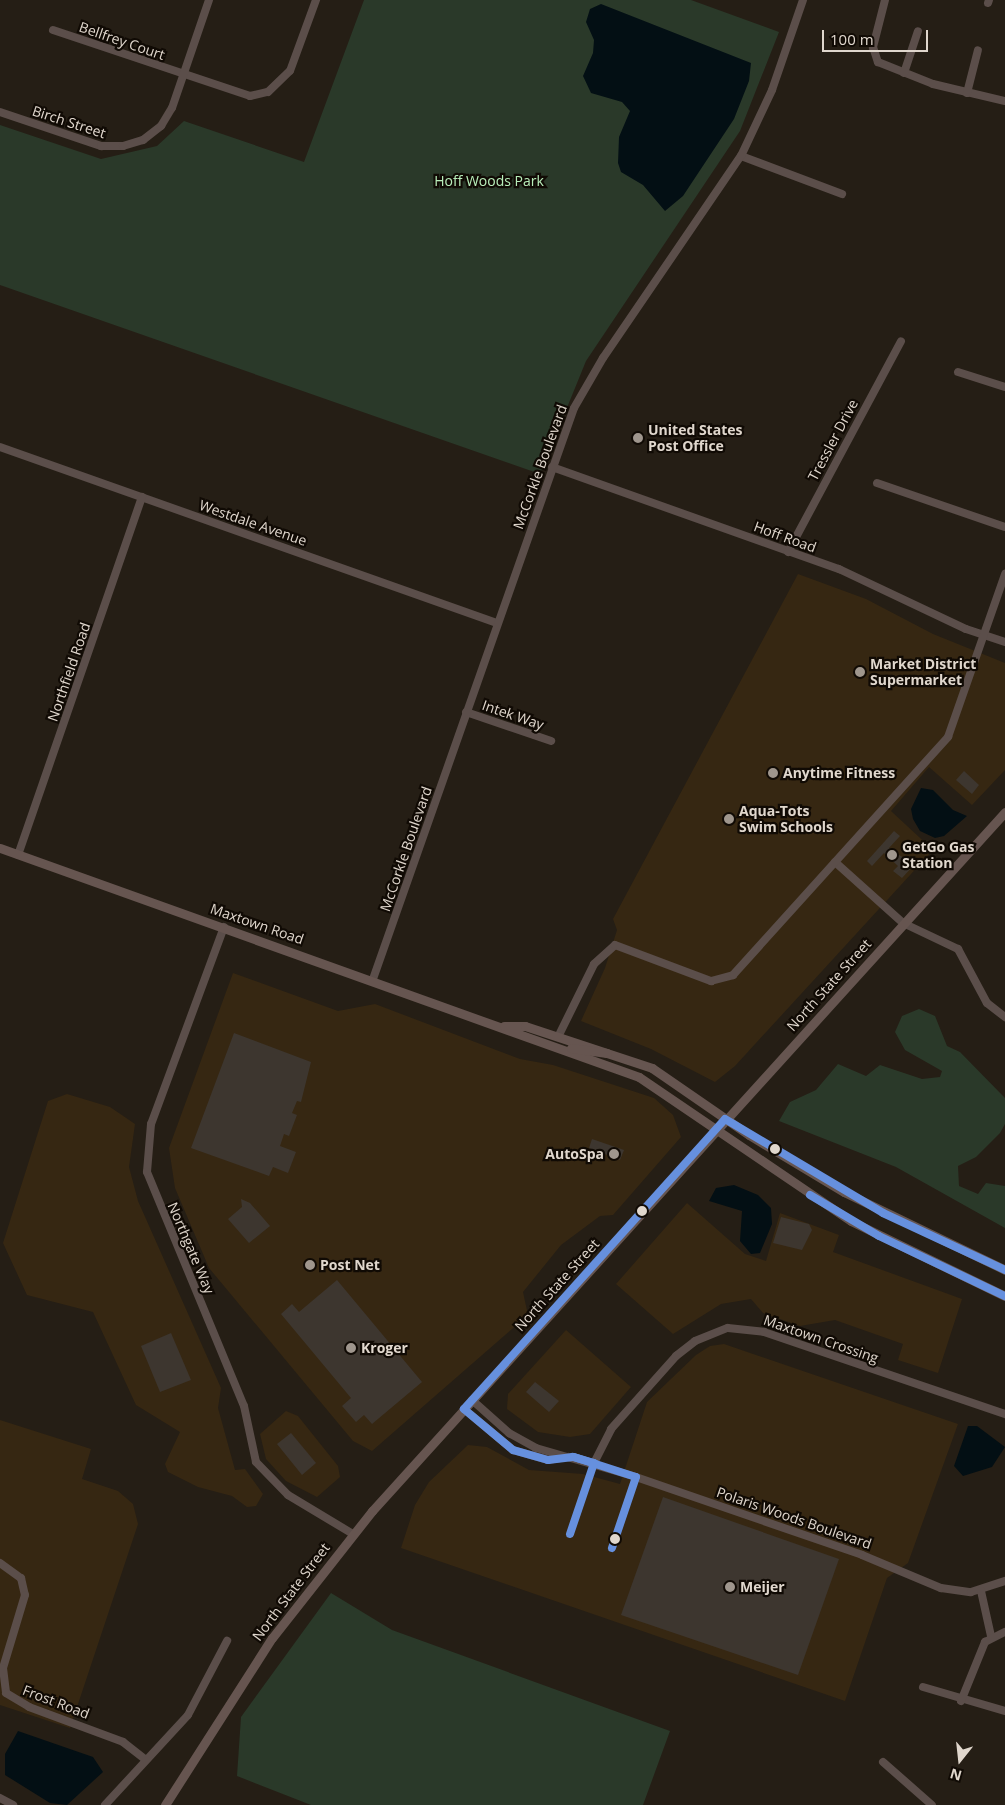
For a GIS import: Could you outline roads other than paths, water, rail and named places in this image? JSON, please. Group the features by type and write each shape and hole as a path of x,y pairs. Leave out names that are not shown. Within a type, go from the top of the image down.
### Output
{"main road":[{"name":"North State Street","path":"165,1805 257,1659 353,1534 464,1408 1005,812"},
{"name":"Maxtown Road","path":"0,848 373,979 504,1026 549,1046 639,1077 851,1221 1005,1296"},
{"name":"Maxtown Road","path":"504,1026 525,1026 609,1052 652,1068 725,1119 875,1209 1005,1270"},
{"path":"549,1046 558,1044 602,1056 609,1052"}],"street":[{"name":"Birch Street","path":"0,112 91,144 123,146 143,140 160,126 182,76 208,0"},
{"name":"Bellfrey Court","path":"53,30 244,96 268,92 290,71 316,0"},
{"name":"McCorkle Boulevard","path":"373,979 552,467 584,387 741,156 772,90 803,0"},
{"path":"885,0 873,53 878,62 904,73 968,93 1005,100"},
{"path":"904,73 918,31"},
{"path":"968,93 978,50"},
{"path":"741,156 842,194"},
{"name":"Tressler Drive","path":"788,552 900,341"},
{"path":"958,372 1005,388"},
{"name":"Westdale Avenue","path":"0,447 497,623"},
{"name":"Hoff Road","path":"552,467 865,579 985,635 1005,642"},
{"path":"877,483 1005,527"},
{"name":"Northfield Road","path":"18,855 142,497"},
{"path":"558,1037 606,948 615,945 720,981 733,975 948,737 1005,574"},
{"name":"Intek Way","path":"466,712 551,741"},
{"path":"834,862 903,923 958,949 986,1002 1005,1017"},
{"name":"Northgate Way","path":"224,927 151,1124 147,1172 244,1406 256,1462 277,1486 353,1534"},
{"name":"Maxtown Crossing","path":"594,1464 611,1429 676,1356 694,1341 728,1328 764,1332 1005,1414"},
{"name":"Polaris Woods Boulevard","path":"472,1400 525,1443 573,1457 862,1554 941,1588 981,1591 1005,1580"},
{"name":"Polaris Woods Boulevard","path":"464,1408 513,1450 548,1460 573,1457"},
{"name":"Frost Road","path":"0,1563 21,1578 25,1595 3,1668 6,1693 23,1704 123,1742 146,1760"},
{"path":"981,1591 991,1636"},
{"path":"961,1701 982,1646 991,1636 1005,1632"},
{"path":"105,1805 188,1715 227,1641"},
{"path":"923,1687 961,1701 1005,1712"},
{"path":"883,1762 932,1805"},
{"path":"0,1798 13,1805"}],"place":[{"name":"United States Post Office","path":"638,438"},
{"name":"Market District Supermarket","path":"860,672"},
{"name":"Anytime Fitness","path":"773,773"},
{"name":"Aqua-Tots Swim Schools","path":"729,819"},
{"name":"GetGo Gas Station","path":"892,855"},
{"name":"AutoSpa","path":"614,1154"},
{"name":"Post Net","path":"310,1265"},
{"name":"Kroger","path":"351,1348"},
{"name":"Meijer","path":"730,1587"}],"park label":[{"name":"Hoff Woods Park","path":"489,181"}]}
